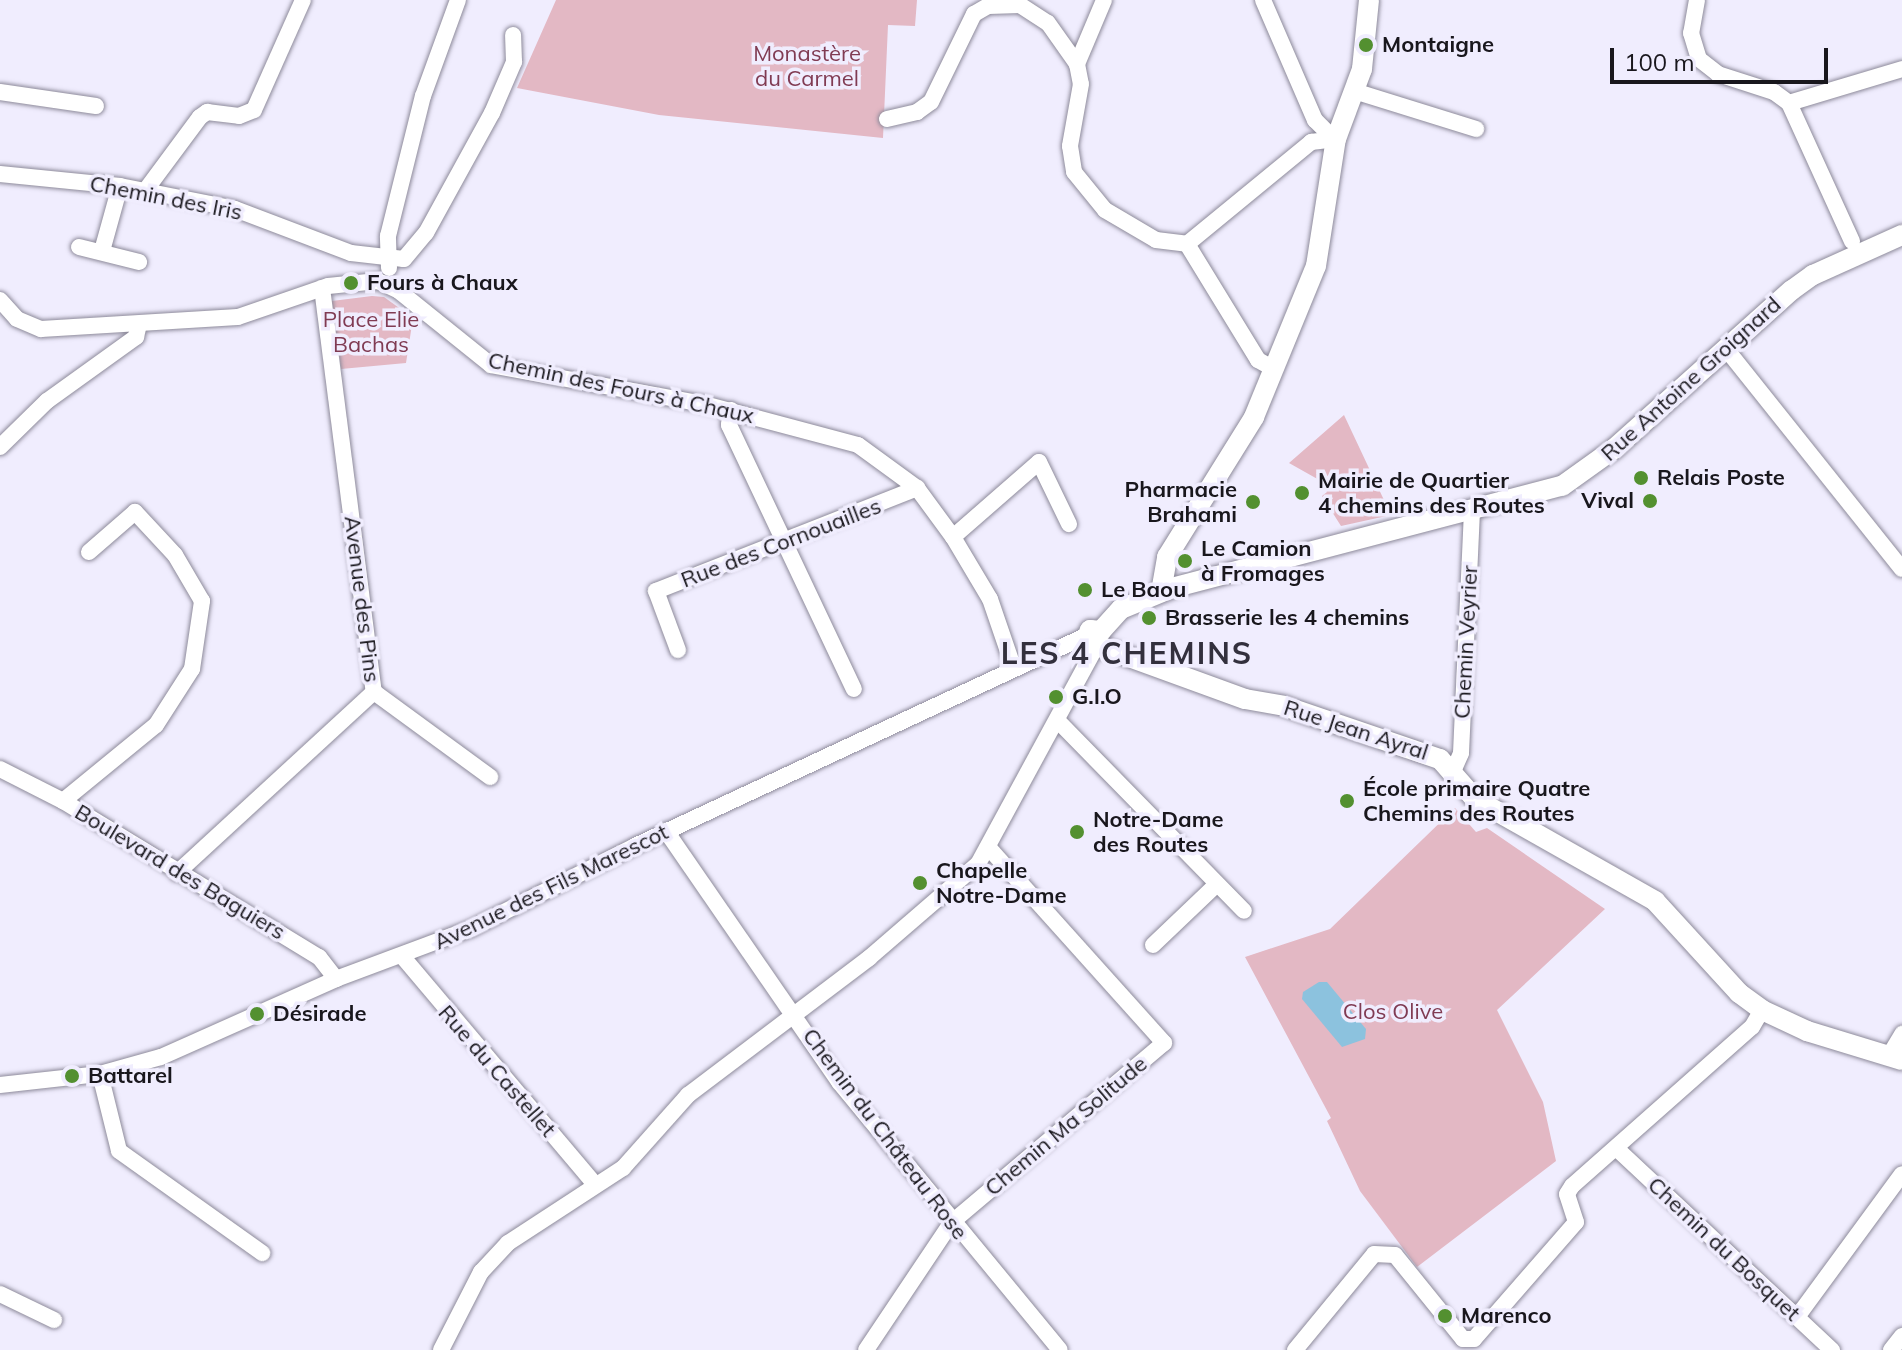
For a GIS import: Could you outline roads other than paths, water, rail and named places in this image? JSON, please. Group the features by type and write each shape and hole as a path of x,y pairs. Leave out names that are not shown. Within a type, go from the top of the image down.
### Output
{"main road":[{"path":"1096,641 1121,609 1161,592 1162,568 1173,544 1254,417 1316,266 1336,139 1354,91 1366,45 1369,0"},
{"name":"Rue Antoine Groignard","path":"1161,592 1288,554 1472,514 1562,486 1588,471 1813,275 1902,235"},
{"name":"Rue Jean Ayral","path":"1096,641 1123,659 1440,759 1454,769 1475,799 1655,901 1739,993 1762,1010 1807,1031 1895,1058"}],"street":[{"path":"145,191 200,117 207,112 239,116 254,110 303,0"},
{"path":"366,281 381,259 423,96 458,0"},
{"path":"1077,64 1104,0"},
{"path":"1263,0 1315,120 1336,139"},
{"path":"1697,0 1691,33 1699,59 1718,74 1774,92 1789,103 1852,241"},
{"path":"887,119 917,112 931,102 974,14 988,6 1020,3 1048,23 1077,64 1081,84 1070,146 1074,172 1105,210 1156,240 1187,244 1311,142 1336,139"},
{"path":"381,259 404,259 426,233 492,113 514,62 513,35"},
{"path":"1789,103 1902,69"},
{"path":"1354,91 1476,129"},
{"path":"0,92 96,106"},
{"name":"Chemin des Iris","path":"0,174 120,186 235,209 381,259"},
{"path":"102,251 120,186"},
{"path":"1187,244 1258,360 1274,369"},
{"path":"79,247 139,262"},
{"path":"0,300 17,319 41,329 238,317 322,288 366,281 388,284 381,259"},
{"name":"Chemin des Fours à Chaux","path":"388,284 491,365 731,410 858,445 917,488 953,537 985,590 1014,669"},
{"name":"Avenue des Pins","path":"177,873 374,692 322,288"},
{"path":"0,447 47,401 136,337 139,324"},
{"path":"1727,350 1902,569"},
{"path":"731,410 729,425 854,689"},
{"path":"953,537 1039,462 1069,524"},
{"name":"Rue des Cornouailles","path":"678,650 656,591 787,542 917,488"},
{"path":"63,801 156,725 192,669 202,601 175,555 135,512 89,552"},
{"name":"Chemin Veyrier","path":"1454,769 1461,753 1472,514"},
{"path":"441,1350 481,1272 508,1243 623,1168 688,1095 869,958 978,864 1057,720 1096,641"},
{"name":"Avenue des Fils Marescot","path":"0,1085 100,1074 161,1057 336,979 470,929 666,831 1014,669 1096,641"},
{"path":"374,692 490,777"},
{"path":"1057,720 1244,911"},
{"name":"Boulevard des Baguiers","path":"7,773 63,801 319,957 336,979"},
{"name":"Chemin du Château Rose","path":"666,831 839,1082 951,1223 1060,1350"},
{"name":"Chemin Ma Solitude","path":"951,1223 1164,1043 989,848"},
{"path":"1153,945 1217,884"},
{"name":"Rue du Castellet","path":"402,956 595,1184"},
{"path":"1295,1350 1374,1254 1395,1255 1463,1339 1474,1339 1576,1222 1567,1194 1572,1186 1752,1027 1762,1010"},
{"path":"1895,1058 1902,1034"},
{"path":"100,1074 119,1151 262,1253"},
{"name":"Chemin du Bosquet","path":"1616,1148 1832,1350"},
{"path":"1797,1317 1902,1174"},
{"path":"866,1350 951,1223"},
{"path":"0,1294 54,1320"},
{"path":"1891,1350 1902,1336"}],"water":[{"path":"1319,982 1327,982 1366,1029 1365,1039 1342,1047 1302,999 1303,992"}],"place":[{"name":"Montaigne","path":"1366,45"},
{"name":"Fours à Chaux","path":"351,283"},
{"name":"Relais Poste","path":"1641,478"},
{"name":"Mairie de Quartier 4 chemins des Routes","path":"1302,493"},
{"name":"Vival","path":"1650,501"},
{"name":"Pharmacie Brahami","path":"1253,502"},
{"name":"Le Camion à Fromages","path":"1185,561"},
{"name":"Le Baou","path":"1085,590"},
{"name":"Brasserie les 4 chemins","path":"1149,618"},
{"name":"G.I.O","path":"1056,697"},
{"name":"École primaire Quatre Chemins des Routes","path":"1347,801"},
{"name":"Notre-Dame des Routes","path":"1077,832"},
{"name":"Chapelle Notre-Dame","path":"920,883"},
{"name":"Désirade","path":"257,1014"},
{"name":"Battarel","path":"72,1076"},
{"name":"Marenco","path":"1445,1316"}],"district":[{"name":"LES 4 CHEMINS","path":"1127,653"}],"park label":[{"name":"Monastère du Carmel","path":"807,66"},
{"name":"Place Elie Bachas","path":"371,332"},
{"name":"Clos Olive","path":"1393,1012"}]}
